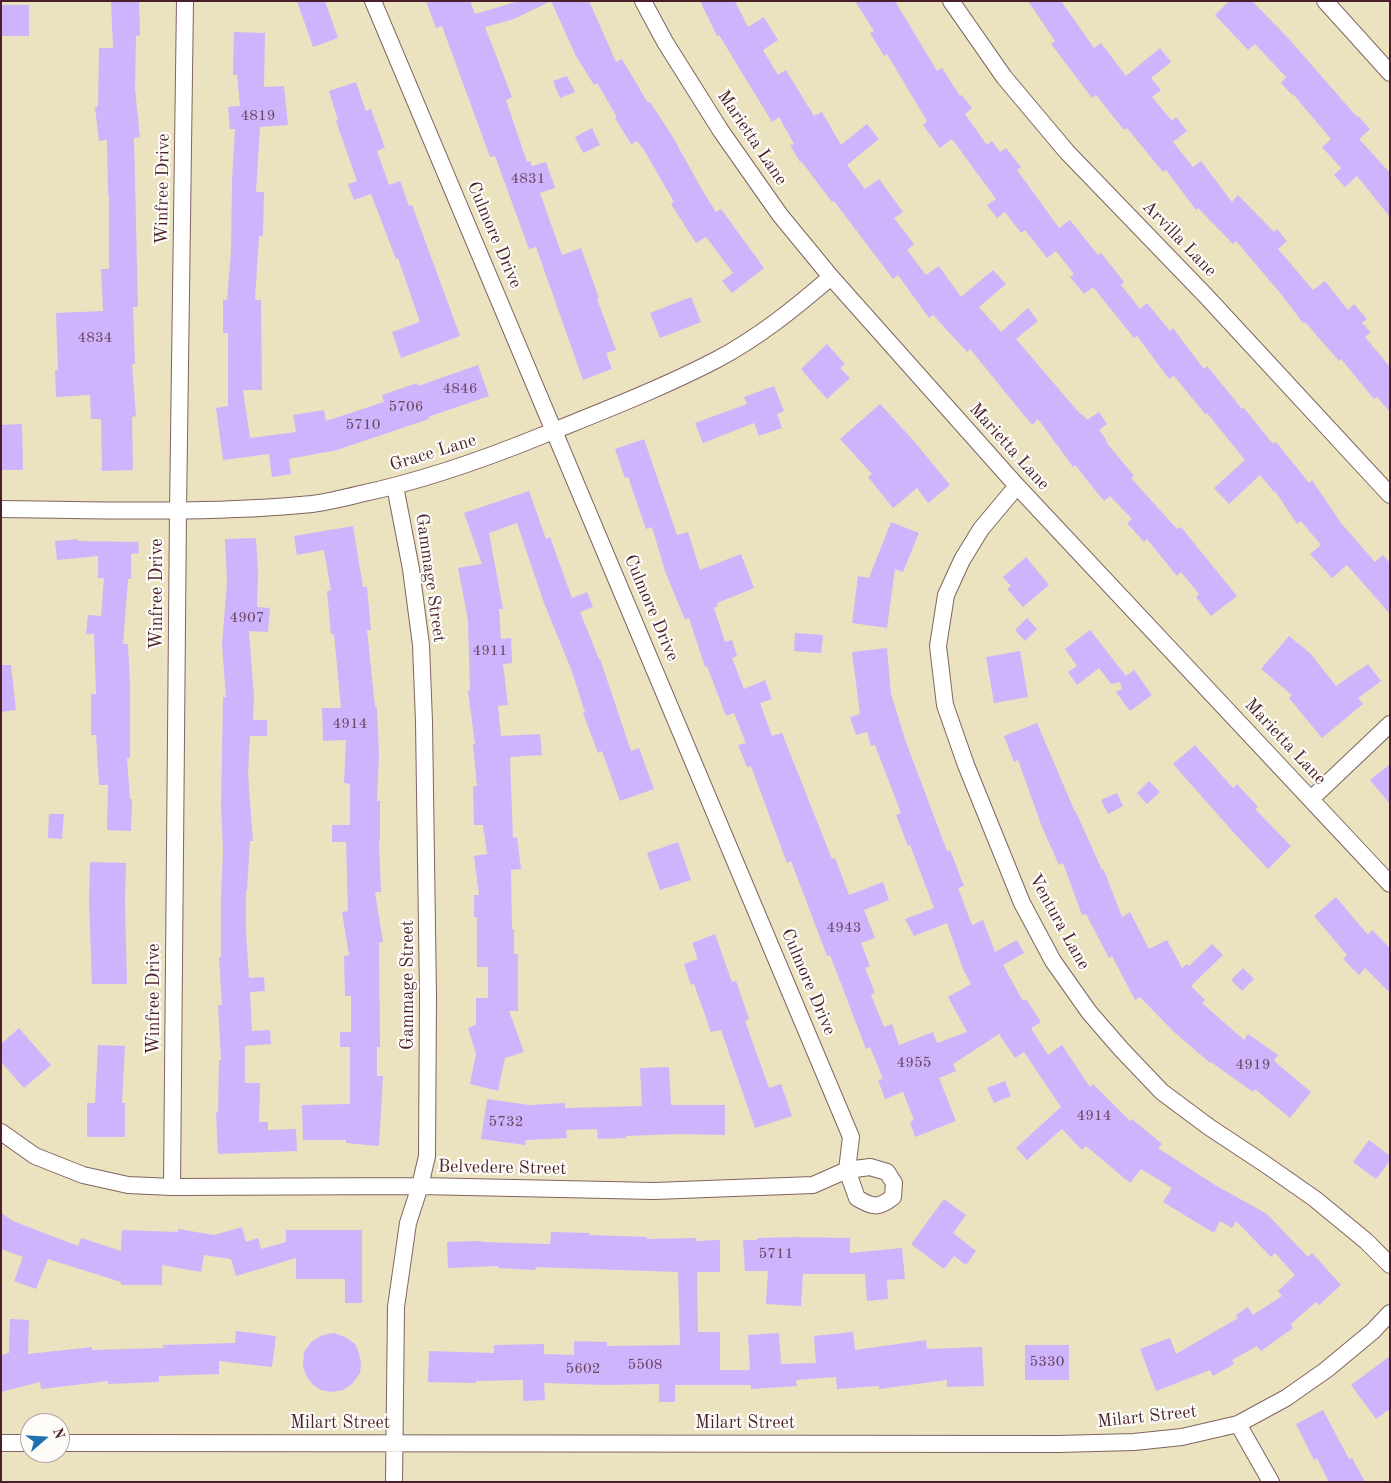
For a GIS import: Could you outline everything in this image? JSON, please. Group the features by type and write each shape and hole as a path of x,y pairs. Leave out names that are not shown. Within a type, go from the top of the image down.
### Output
{"street":[{"name":"Winfree Drive","path":"172,1188 185,1"},
{"name":"Culmore Drive","path":"373,1 851,1137 847,1170"},
{"name":"Marietta Lane","path":"642,1 665,42 721,131 780,215 832,278 1017,486 1390,884"},
{"name":"Arvilla Lane","path":"951,1 1004,77 1067,152 1206,296 1390,495"},
{"path":"1325,1 1390,73"},
{"name":"Grace Lane","path":"1,509 178,511 314,504 395,486 480,460 669,382 717,359 750,340 788,314 832,278"},
{"name":"Gammage Street","path":"394,1482 396,1307 408,1223 427,1156 428,996 421,645 411,568 395,486"},
{"name":"Ventura Lane","path":"1017,486 981,529 962,560 946,596 938,646 945,705 966,765 1022,902 1053,961 1089,1012 1162,1092 1209,1127 1315,1199 1366,1241 1390,1264"},
{"path":"1311,799 1390,724"},
{"name":"Belvedere Street","path":"1,1132 35,1156 83,1176 128,1185 172,1188 420,1186 654,1191 813,1185 847,1170"},
{"path":"870,1167 887,1172 894,1183 893,1197 882,1205 870,1206 857,1198 847,1170 870,1167"},
{"name":"Milart Street","path":"70,1443 1058,1444 1134,1442 1182,1437 1238,1424 1286,1398 1326,1370 1390,1313"},
{"path":"1238,1424 1271,1482"},
{"path":"1,1443 20,1443"}],"building":[{"path":"139,1 140,35 136,36 135,89 140,137 134,138 138,307 133,307 135,364 132,364 136,416 132,417 133,470 102,471 101,419 91,419 90,395 56,397 55,370 58,370 56,313 103,311 101,269 109,269 109,195 107,140 99,141 95,107 98,107 99,48 113,48 111,2"},
{"path":"297,1 325,1 338,38 313,47"},
{"path":"426,1 470,1 475,14 519,1 551,1 514,19 485,27 512,97 506,100 527,162 530,161 532,166 546,162 555,188 540,193 562,255 581,248 616,350 606,353 612,369 583,380 536,247 529,249 495,156 490,157 442,26 436,28"},
{"path":"551,1 589,1 616,62 622,59 648,103 650,102 671,134 716,212 721,209 764,268 732,293 722,281 733,273 706,237 696,243 671,204 674,202 644,150 637,141 631,144 597,83 594,85 576,56"},
{"path":"700,1 735,1 748,27 764,17 778,40 763,50 778,75 786,70 814,116 822,112 841,145 867,124 879,139 847,165 865,189 879,179 903,212 894,218 914,244 907,250 926,275 939,266 961,297 993,270 1006,284 979,307 1001,332 1028,308 1038,321 1016,339 1081,415 1087,420 1099,412 1107,424 1099,430 1106,442 1134,476 1131,478 1177,529 1181,527 1237,596 1211,616 1196,597 1199,594 1181,572 1177,576 1147,539 1144,542 1127,523 1132,519 1110,496 1104,501 1075,465 1073,467 1038,419 1032,425 970,349 967,352 933,315 929,318 898,275 893,279 834,201 832,202 800,162 790,145 794,144 779,117 772,122 719,35 717,36"},
{"path":"855,1 895,1 937,71 942,68 960,96 962,95 972,108 965,114 987,145 992,141 1000,152 1006,148 1021,167 1017,170 1059,228 1070,220 1098,255 1101,253 1124,282 1121,285 1140,309 1147,303 1170,331 1173,328 1204,369 1207,366 1273,444 1276,442 1309,483 1312,480 1341,523 1375,562 1383,555 1390,563 1390,614 1347,565 1332,578 1310,554 1321,545 1301,521 1297,524 1275,491 1260,475 1229,504 1214,488 1245,460 1174,376 1169,379 1137,336 1134,338 1093,287 1084,294 1070,277 1074,274 1056,251 1047,258 1025,230 1021,233 1005,212 997,218 987,205 996,199 952,139 940,148 923,125 927,121 887,54 884,56 870,33 874,31"},
{"path":"1028,1 1061,1 1094,48 1101,43 1126,76 1160,48 1171,62 1151,78 1161,90 1152,97 1172,121 1176,117 1187,131 1173,142 1193,167 1201,161 1232,202 1238,195 1274,232 1277,229 1287,241 1278,249 1313,290 1325,281 1348,310 1354,304 1367,319 1362,323 1371,332 1365,337 1390,367 1390,412 1377,397 1374,399 1341,359 1339,361 1305,322 1303,323 1236,241 1233,244 1198,208 1196,210 1166,170 1163,172 1127,128 1124,130 1096,95 1092,98 1051,44 1055,41"},
{"path":"1229,1 1252,1 1370,129 1359,139 1390,173 1390,217 1357,176 1345,187 1334,175 1341,168 1322,147 1331,139 1293,94 1281,83 1286,77 1255,44 1248,50 1215,15"},
{"path":"1,5 29,5 29,36 1,36"},
{"path":"234,32 265,33 264,87 284,86 288,125 260,127 256,192 264,192 263,236 259,236 255,300 261,300 262,390 243,390 250,438 296,432 293,415 324,410 326,421 384,402 382,395 417,383 418,386 478,365 489,396 428,417 429,419 337,450 289,459 291,474 272,477 269,454 223,460 216,408 228,406 228,333 223,333 223,300 227,300 231,252 235,129 230,129 228,107 240,106 237,75 233,75"},
{"path":"567,76 575,92 560,98 553,81"},
{"path":"356,82 366,111 371,109 385,148 377,151 389,185 400,181 409,206 412,205 460,336 401,358 392,332 420,322 398,258 396,259 371,194 354,200 348,184 357,181 336,121 338,120 329,91"},
{"path":"592,128 600,145 583,153 575,137"},
{"path":"691,297 701,322 660,338 650,313"},
{"path":"827,344 845,364 840,368 850,378 827,399 801,369"},
{"path":"774,386 784,411 777,414 782,428 759,436 754,423 703,443 695,423 747,404 744,397"},
{"path":"880,404 950,485 928,503 917,488 893,508 868,477 872,474 840,439"},
{"path":"22,424 23,470 1,470 1,425"},
{"path":"644,439 677,535 688,532 700,570 741,554 754,588 717,603 718,606 714,608 725,642 732,640 737,656 732,658 744,689 765,680 772,699 760,703 772,736 782,733 832,859 835,858 849,895 883,882 889,900 864,910 875,938 861,943 870,966 865,968 875,993 871,995 884,1027 892,1024 899,1045 933,1032 937,1043 967,1032 948,997 971,984 963,969 947,923 914,936 905,919 934,908 910,845 908,846 896,815 901,813 875,745 871,746 867,732 856,735 850,717 860,714 852,652 887,648 891,694 906,742 947,851 950,850 964,886 958,888 972,925 983,920 995,952 1017,940 1024,953 1003,965 1023,1001 1026,999 1041,1022 1031,1028 1048,1055 1062,1045 1090,1087 1093,1084 1130,1121 1132,1119 1162,1144 1158,1148 1215,1185 1267,1214 1308,1257 1312,1253 1341,1285 1319,1305 1316,1302 1291,1324 1293,1328 1261,1351 1257,1346 1232,1360 1234,1364 1213,1376 1210,1370 1156,1391 1140,1349 1170,1338 1176,1354 1238,1318 1236,1315 1248,1307 1253,1315 1282,1296 1278,1291 1295,1275 1275,1253 1271,1257 1236,1221 1232,1228 1220,1221 1214,1233 1163,1202 1172,1188 1141,1169 1130,1183 1086,1146 1082,1150 1062,1129 1027,1160 1016,1148 1061,1107 1024,1052 1015,1058 999,1034 953,1064 956,1071 939,1078 956,1121 915,1137 910,1122 914,1120 903,1092 885,1099 878,1080 883,1079 870,1047 866,1049 830,955 827,956 791,861 787,863 751,766 747,767 738,745 746,743 734,713 726,716 707,666 705,667 689,618 685,620 665,571 652,527 646,529 628,477 625,478 615,449"},
{"path":"529,491 546,539 550,537 572,598 587,592 593,607 580,612 600,659 631,751 639,748 654,789 620,801 602,751 598,753 583,713 585,712 571,669 544,603 517,523 489,533 503,609 499,609 501,639 511,638 512,663 503,664 508,705 498,706 501,736 540,734 542,755 510,757 513,838 517,837 521,869 511,870 514,954 518,954 518,1011 509,1011 524,1052 505,1058 498,1091 470,1084 476,1054 468,1028 476,1025 476,998 488,998 488,967 477,967 477,917 474,917 474,895 479,895 474,856 487,854 483,825 474,825 473,786 477,786 473,744 475,744 468,691 470,691 468,620 458,568 482,564 464,513"},
{"path":"891,522 919,533 903,572 895,569 887,628 852,623 858,576 869,578"},
{"path":"353,526 363,587 367,587 371,630 367,630 375,707 377,707 379,754 377,801 380,801 381,892 375,892 383,942 379,943 380,1047 377,1047 377,1076 383,1076 379,1146 346,1143 346,1140 303,1140 302,1105 350,1104 350,1047 340,1047 340,1032 351,1032 351,996 345,996 344,956 349,955 342,912 348,911 346,842 332,842 332,825 350,825 350,784 344,783 346,740 323,741 322,708 341,708 334,634 331,634 327,591 331,590 324,550 297,555 294,536"},
{"path":"256,538 258,572 257,607 270,608 268,632 249,631 254,697 253,720 267,720 267,736 250,736 248,774 253,841 250,841 246,890 246,933 249,978 264,977 265,991 250,992 252,1031 270,1030 271,1044 245,1046 245,1083 260,1083 259,1122 268,1122 268,1130 296,1129 297,1151 218,1154 216,1112 218,1112 219,1060 221,1060 218,1005 222,1005 219,957 221,957 223,851 221,807 223,697 226,697 222,644 227,582 225,539"},
{"path":"78,539 78,541 138,542 139,553 131,554 131,579 128,579 123,644 128,644 130,684 130,758 127,758 130,799 132,799 131,831 107,830 108,785 99,785 96,735 91,735 91,694 96,694 94,634 86,634 88,615 101,616 104,578 98,578 98,556 57,560 55,541"},
{"path":"1026,557 1049,585 1023,607 1007,589 1011,586 1003,577"},
{"path":"1027,618 1037,629 1025,641 1015,630"},
{"path":"1090,630 1126,676 1134,670 1152,695 1130,711 1116,692 1122,689 1120,682 1111,684 1099,668 1077,685 1068,672 1077,666 1065,649"},
{"path":"795,633 823,635 821,653 794,651"},
{"path":"1289,636 1310,653 1336,686 1368,664 1381,681 1358,698 1363,704 1322,738 1289,698 1292,695 1261,669"},
{"path":"1020,651 1028,697 994,703 986,657"},
{"path":"1,665 11,665 16,710 1,712"},
{"path":"1037,723 1075,812 1102,870 1104,870 1122,917 1130,912 1149,949 1167,940 1182,968 1187,964 1189,966 1212,944 1223,955 1191,986 1205,1000 1202,1003 1244,1040 1248,1034 1278,1055 1274,1061 1311,1092 1290,1118 1255,1089 1253,1092 1210,1063 1173,1031 1140,997 1135,1000 1112,956 1109,958 1086,914 1082,915 1063,863 1059,865 1042,827 1018,760 1014,762 1004,736"},
{"path":"1195,745 1233,788 1237,784 1258,807 1255,809 1291,846 1268,869 1173,764"},
{"path":"1390,764 1390,804 1370,780"},
{"path":"1149,781 1160,792 1147,804 1137,793"},
{"path":"1117,793 1123,806 1108,814 1101,800"},
{"path":"49,814 64,814 62,839 48,838"},
{"path":"678,842 691,880 660,890 647,853"},
{"path":"90,862 126,863 127,984 92,984 89,900"},
{"path":"1336,897 1368,935 1372,930 1390,948 1390,993 1365,968 1359,975 1343,959 1347,955 1314,916"},
{"path":"715,934 732,982 736,981 749,1019 745,1021 769,1088 781,1084 792,1116 755,1128 721,1030 711,1032 694,984 691,985 684,964 698,959 692,943"},
{"path":"1243,968 1254,979 1242,991 1231,980"},
{"path":"19,1028 51,1065 24,1088 1,1062 1,1044"},
{"path":"98,1045 125,1046 122,1103 125,1103 125,1137 87,1137 87,1103 95,1103"},
{"path":"669,1067 671,1105 725,1105 725,1135 679,1134 598,1139 597,1129 566,1130 567,1138 526,1140 525,1145 481,1139 487,1099 529,1105 565,1103 565,1108 642,1106 640,1068"},
{"path":"1005,1081 1011,1096 994,1103 987,1088"},
{"path":"1369,1140 1390,1156 1390,1161 1376,1179 1353,1162"},
{"path":"944,1199 966,1215 953,1233 976,1251 966,1265 954,1256 944,1269 911,1244"},
{"path":"1,1213 13,1221 78,1246 81,1238 121,1251 122,1230 178,1232 178,1229 214,1235 242,1227 246,1242 258,1238 261,1249 286,1242 286,1230 362,1230 362,1303 345,1303 345,1279 296,1279 296,1258 236,1276 231,1259 204,1255 201,1272 162,1265 162,1285 121,1285 121,1282 48,1259 36,1289 14,1281 23,1257 1,1249"},
{"path":"551,1232 647,1237 647,1239 696,1238 696,1241 720,1240 720,1272 697,1272 698,1332 720,1332 720,1370 750,1370 748,1335 779,1333 781,1364 816,1363 814,1336 853,1332 855,1350 926,1340 927,1349 982,1347 984,1386 947,1387 947,1380 879,1389 879,1386 837,1389 836,1377 796,1380 797,1386 751,1389 751,1385 675,1385 675,1402 659,1402 659,1384 544,1383 545,1400 523,1401 523,1380 476,1381 476,1383 428,1382 429,1351 494,1353 494,1345 544,1344 544,1354 574,1355 574,1341 607,1342 607,1346 680,1345 678,1272 536,1267 535,1270 498,1268 498,1266 448,1268 447,1242 481,1241 550,1244"},
{"path":"794,1237 850,1238 850,1253 902,1248 905,1279 887,1280 888,1299 867,1301 865,1274 803,1274 801,1306 766,1304 768,1271 745,1271 743,1240"},
{"path":"10,1319 29,1320 28,1354 92,1347 92,1350 163,1348 163,1345 235,1343 236,1331 276,1336 272,1367 219,1361 219,1374 159,1376 159,1382 108,1384 108,1381 41,1389 40,1382 1,1392 1,1355 9,1353"},
{"path":"334,1333 347,1338 355,1344 361,1363 360,1373 352,1384 343,1390 331,1392 321,1390 313,1385 303,1367 304,1352 312,1341 323,1335"},
{"path":"1025,1345 1069,1345 1069,1380 1025,1380"},
{"path":"1390,1356 1390,1409 1376,1419 1351,1385"},
{"path":"1323,1410 1349,1459 1352,1458 1365,1482 1329,1482 1317,1458 1314,1460 1296,1424"}]}
